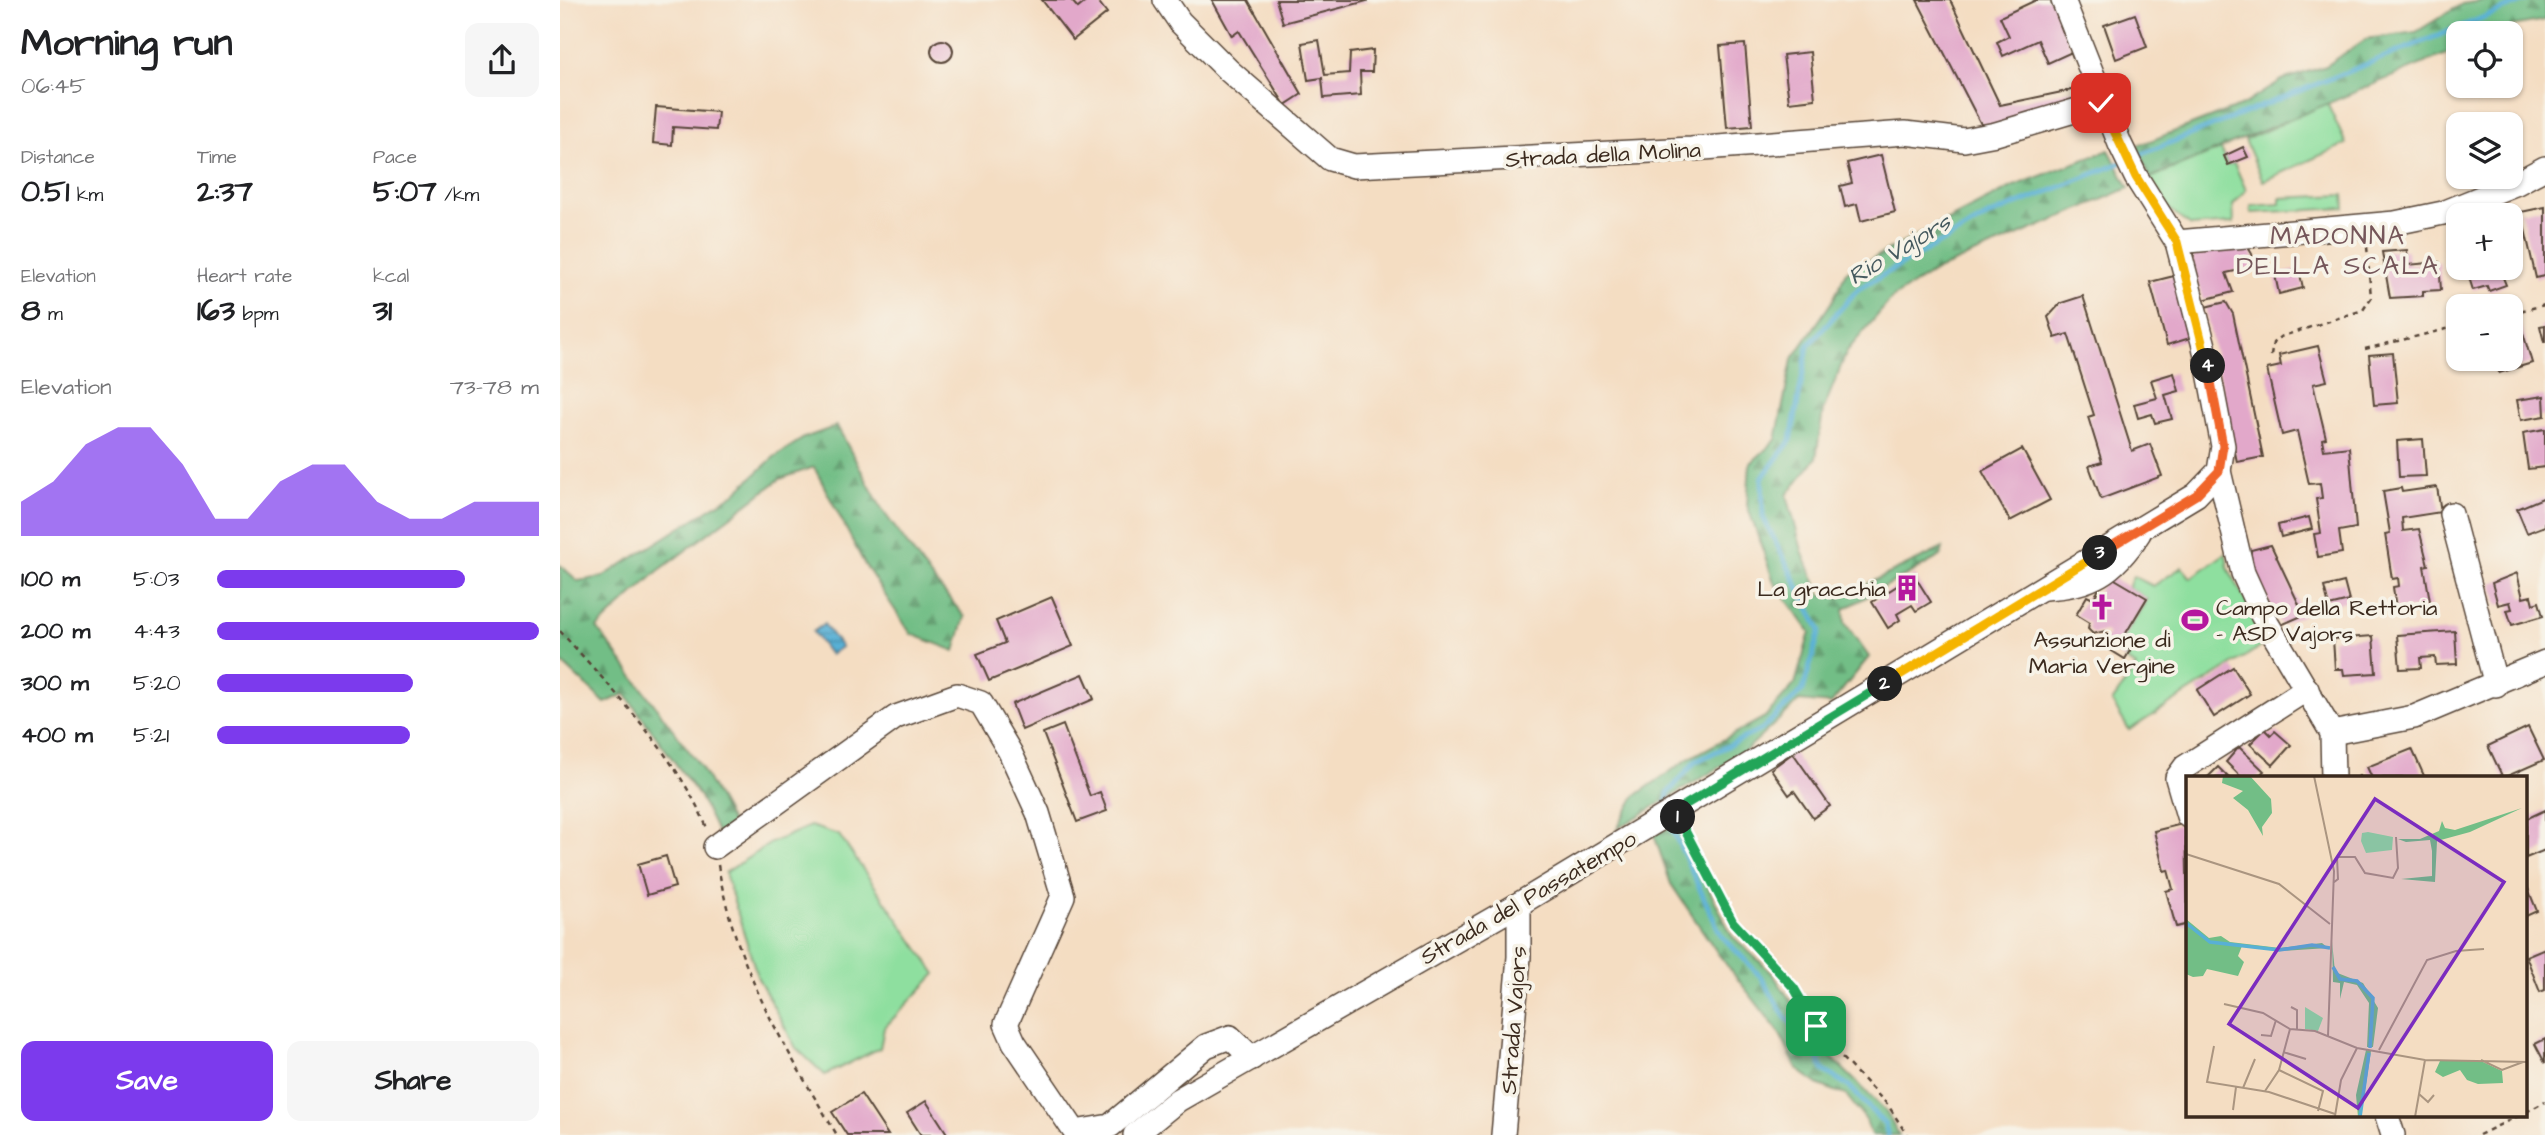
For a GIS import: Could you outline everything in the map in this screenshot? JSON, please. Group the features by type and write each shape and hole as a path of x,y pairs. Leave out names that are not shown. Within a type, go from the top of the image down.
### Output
{"street":[{"name":"Strada della Molina","path":"1165,0 1180,22 1248,88 1331,159 1354,166 1691,149 1905,133 1964,139 1996,134 2101,103"},
{"path":"2063,0 2101,103 2120,144 2136,177 2177,242 2204,346 2223,446 2219,471 2242,573 2262,615 2332,733 2333,776"},
{"path":"2177,242 2366,225 2443,213 2545,168"},
{"name":"Strada del Passatempo","path":"1135,1135 1178,1100 1519,904 2196,495 2219,471"},
{"path":"2451,514 2496,685"},
{"path":"2332,733 2414,717 2496,685 2545,662"},
{"path":"2186,809 2178,779 2185,767 2307,689"},
{"path":"715,848 896,717 957,695 981,703 1010,752 1038,813 1063,896 1006,1024 1014,1042 1075,1132 1111,1126 1206,1046 1230,1037 1252,1058"},
{"name":"Strada Vajors","path":"1503,1135 1519,957 1519,904"},
{"path":"2388,1118 2393,1135"}],"path":[{"path":"2271,356 2273,343 2280,337 2369,306 2371,298 2366,225"},
{"path":"2523,310 2545,305"},
{"path":"2365,349 2446,329"},
{"path":"560,631 631,709 698,805 715,848 725,905 740,954 788,1054 836,1135"},
{"path":"1667,815 1733,922 1794,988 1838,1054 1888,1105 1907,1135"},
{"path":"2528,1111 2545,1102"},
{"path":"2479,1135 2514,1118"}],"green space":[{"path":"2487,0 2545,0 2545,20 2523,24 2523,21 2446,21 2446,54 2150,178 2137,146 2245,104 2282,80 2326,66 2366,39 2416,32 2462,4"},
{"path":"2327,103 2346,144 2263,181 2245,140"},
{"path":"2221,149 2228,165 2234,163 2246,190 2233,205 2234,223 2191,226 2169,209 2150,178"},
{"path":"2109,150 2129,188 1937,270 1892,298 1847,351 1823,411 1816,458 1787,495 1803,554 1820,594 1840,597 1943,548 1941,556 1844,609 1845,623 1869,657 1831,704 1799,701 1743,753 1617,829 1635,796 1688,759 1765,717 1795,684 1810,632 1774,582 1747,505 1750,464 1776,440 1792,360 1833,300 1846,272 2014,186"},
{"path":"2344,195 2345,208 2251,213 2251,206 2280,204 2280,198"},
{"path":"837,426 883,511 931,577 965,617 955,651 911,634 865,565 814,467 780,479 657,572 597,628 701,767 733,825 718,834 700,797 625,694 605,703 560,661 560,565 578,581 602,577 735,493 774,457 804,438"},
{"name":"Campo della Rettoria - ASD Vajors","path":"2226,553 2228,568 2268,642 2129,730 2112,702 2136,667 2125,659 2131,649 2120,643 2147,599 2128,587 2133,576 2153,586 2182,567 2191,578"},
{"path":"1676,822 1732,936 1772,973 1823,1049 1885,1110 1899,1135 1871,1135 1866,1120 1846,1095 1819,1085 1798,1070 1779,1032 1719,955 1671,884 1654,835"},
{"path":"810,826 839,835 936,974 884,1028 880,1048 825,1075 796,1048 758,978 725,873 771,843"}],"water":[{"path":"824,624 841,647 830,655 813,632"}],"building":[{"path":"1042,0 1071,0 1078,8 1088,0 1097,0 1107,13 1073,40"},
{"path":"1212,0 1248,0 1302,94 1285,105 1239,31 1232,36"},
{"path":"1276,0 1367,0 1367,1 1283,23"},
{"path":"1917,0 1950,0 2000,105 2081,88 2085,100 1984,130"},
{"path":"2036,0 2053,0 2072,52 2048,63 2038,40 2003,56 1997,42 2009,36 2000,17"},
{"path":"2135,14 2147,47 2116,59 2104,25"},
{"path":"942,40 950,43 953,51 950,59 942,62 934,59 931,51 934,43"},
{"path":"1319,40 1325,75 1349,73 1350,53 1373,50 1372,72 1360,72 1361,95 1324,98 1322,78 1308,80 1302,43"},
{"path":"1745,44 1752,126 1727,128 1720,46"},
{"path":"1810,52 1815,99 1789,102 1783,55"},
{"path":"656,107 718,112 716,130 673,127 672,145 653,143"},
{"path":"2243,147 2248,157 2228,165 2224,156"},
{"path":"1881,155 1895,212 1861,221 1857,204 1845,207 1840,186 1852,183 1847,163"},
{"path":"2545,207 2545,276 2536,278 2523,212"},
{"path":"2246,244 2252,254 2254,267 2226,273 2233,292 2203,300 2192,263 2195,250"},
{"path":"2407,250 2408,265 2439,262 2441,290 2423,291 2423,296 2390,298 2382,252"},
{"path":"2299,270 2303,288 2279,294 2275,275"},
{"path":"2174,276 2190,338 2167,345 2150,282"},
{"path":"2470,280 2504,280 2506,285 2489,291 2487,286 2473,290"},
{"path":"2083,296 2132,451 2150,444 2162,476 2101,499 2089,466 2102,462 2088,417 2094,415 2068,334 2055,338 2048,317 2061,303"},
{"path":"2226,302 2233,314 2263,457 2237,462 2205,307"},
{"path":"2545,325 2545,342 2544,342 2540,326"},
{"path":"2523,333 2532,363 2523,366"},
{"path":"2318,346 2327,381 2313,384 2326,438 2322,439 2324,450 2349,447 2356,528 2339,531 2342,553 2318,557 2314,534 2321,533 2316,499 2322,498 2320,483 2309,484 2297,431 2282,435 2267,369 2281,366 2279,355"},
{"path":"2393,353 2398,403 2374,405 2369,355"},
{"path":"2174,373 2179,391 2165,395 2172,419 2155,423 2152,414 2138,418 2134,404 2157,398 2151,380"},
{"path":"2544,396 2545,416 2521,420 2517,400"},
{"path":"2545,429 2545,467 2528,469 2523,433"},
{"path":"2423,439 2426,476 2399,477 2397,441"},
{"path":"2022,449 2050,500 2010,521 1982,471"},
{"path":"2437,487 2441,512 2402,518 2403,531 2419,529 2428,565 2424,566 2431,607 2396,609 2393,587 2399,586 2398,578 2392,579 2385,534 2390,533 2383,491 2401,488 2402,492"},
{"path":"2545,497 2545,526 2527,533 2517,509"},
{"path":"2309,517 2312,529 2281,537 2278,525"},
{"path":"2271,545 2304,615 2281,625 2250,566 2251,550"},
{"path":"2517,573 2523,598 2531,596 2533,604 2539,602 2543,616 2512,625 2507,610 2512,609 2510,602 2498,605 2492,583"},
{"name":"La gracchia","path":"1914,575 1931,602 1916,611 1912,605 1897,614 1900,620 1888,628 1872,602"},
{"name":"Assunzione di Maria Vergine","path":"2108,575 2147,598 2120,643 2131,649 2125,659 2102,645 2108,634 2105,631 2093,634 2088,629 2089,623 2076,615 2087,596 2093,599"},
{"path":"2344,582 2349,601 2329,606 2324,587"},
{"path":"1052,597 1073,646 989,681 977,654 1005,643 996,621"},
{"path":"2455,631 2457,664 2436,665 2435,657 2420,658 2421,668 2400,669 2397,635"},
{"path":"2373,636 2376,673 2344,675 2343,669 2335,669 2333,639"},
{"path":"2233,667 2250,694 2214,717 2197,690"},
{"path":"1083,674 1094,699 1022,730 1012,704"},
{"path":"1063,725 1090,796 1100,792 1107,811 1077,822 1043,733"},
{"path":"2528,727 2544,760 2502,776 2488,746"},
{"path":"2265,729 2271,735 2275,731 2291,745 2273,765 2250,744"},
{"path":"2239,747 2264,771 2259,776 2240,776 2226,762"},
{"path":"2412,749 2424,776 2371,776 2367,767"},
{"path":"1793,753 1830,806 1813,818 1794,791 1789,795 1771,769"},
{"path":"2218,767 2227,776 2209,776"},
{"path":"2545,810 2545,850 2528,857 2528,818"},
{"path":"2186,823 2186,924 2176,927 2166,891 2173,889 2168,870 2164,871 2154,831"},
{"path":"666,856 675,887 647,895 638,864"},
{"path":"2528,889 2537,911 2528,915"},
{"path":"2545,948 2545,990 2540,992 2528,955"},
{"path":"2545,1039 2545,1063 2535,1044"},
{"path":"861,1094 888,1135 847,1135 832,1112"},
{"path":"926,1101 948,1135 921,1135 907,1113"}],"waterway":[{"name":"Rio Vajors","path":"2132,158 2527,0"},
{"name":"Rio Vajors","path":"1666,807 1668,793 1695,762 1762,729 1803,690 1820,630 1763,517 1762,478 1791,440 1808,346 1858,289 1990,215 2123,162"},
{"name":"Rio Vajors","path":"1668,820 1721,935 1761,977 1785,1017 1813,1045 1823,1070 1849,1086 1885,1125 1888,1135"}],"place":[{"name":"La gracchia","path":"1907,588"},
{"name":"Assunzione di Maria Vergine","path":"2102,607"},
{"name":"Campo della Rettoria - ASD Vajors","path":"2195,620"}],"district":[{"name":"MADONNA DELLA SCALA","path":"2338,250"}],"route":[{"path":"1816,1026 1794,988 1733,922 1675,811 2196,495 2219,471 2223,446 2204,346 2177,242 2136,177 2101,103"}]}
